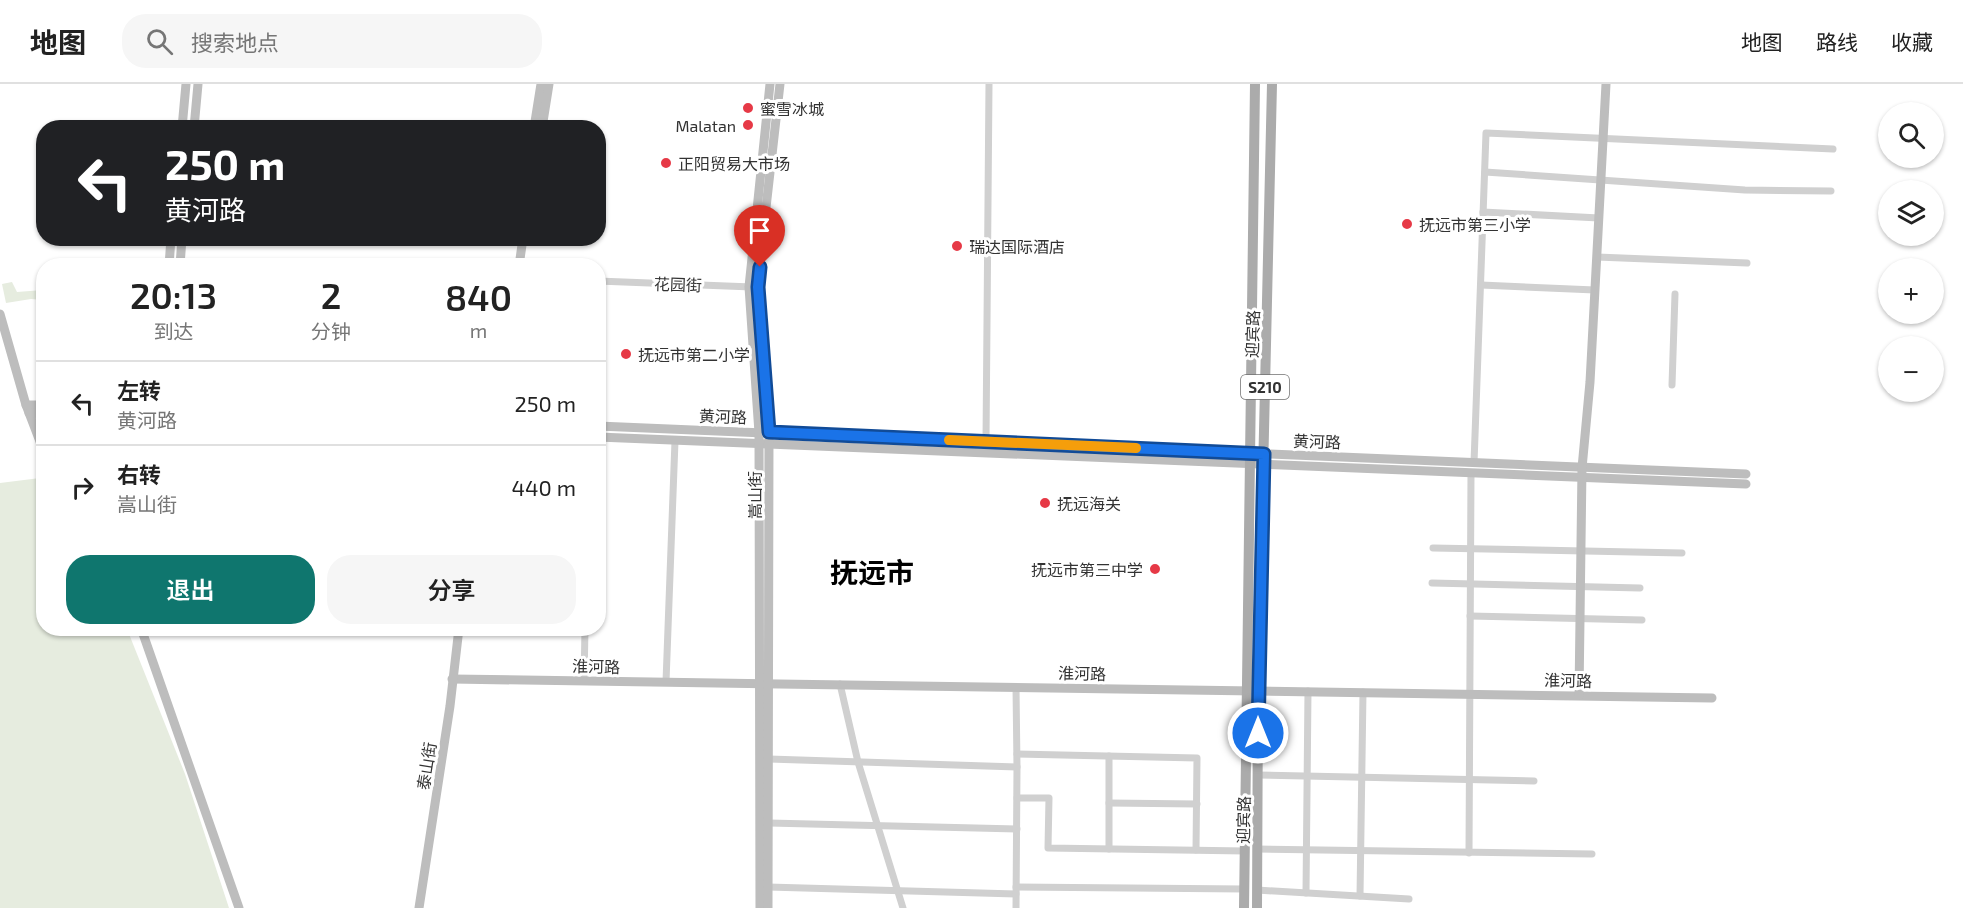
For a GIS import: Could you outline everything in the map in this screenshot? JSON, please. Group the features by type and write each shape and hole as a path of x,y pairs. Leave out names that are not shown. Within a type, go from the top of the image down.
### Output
{"main road":[{"path":"183,120 186,84"},
{"path":"195,120 198,84"},
{"path":"535,120 541,84"},
{"path":"543,120 549,84"},
{"name":"嵩山街","path":"760,908 765,684 764,433 753,287 770,84"},
{"name":"嵩山街","path":"753,287 780,84"},
{"name":"迎宾路","path":"1255,84 1249,459 1253,690 1258,776 1257,908"},
{"name":"迎宾路","path":"1244,908 1264,459 1272,84"},
{"path":"1579,695 1582,472 1590,382 1606,84"},
{"path":"0,314 36,430"},
{"path":"28,409 36,407"},
{"path":"28,409 36,412"},
{"name":"黄河路","path":"606,426 986,441 1249,459"},
{"name":"黄河路","path":"606,437 1264,459 1746,479"},
{"path":"144,636 239,908"},
{"name":"泰山街","path":"418,908 448,718 458,636"},
{"name":"淮河路","path":"452,679 1712,698"},
{"name":"嵩山街","path":"765,684 769,759 768,908"}],"street":[{"path":"986,441 988,84"},
{"path":"1469,854 1471,548 1486,133 1833,149"},
{"path":"1485,172 1745,190 1831,191"},
{"path":"1483,212 1599,218"},
{"path":"1597,257 1748,263"},
{"name":"花园街","path":"606,281 753,287"},
{"path":"1480,285 1595,290"},
{"path":"1672,385 1675,294"},
{"path":"666,682 675,441"},
{"path":"1433,548 1682,553"},
{"path":"1432,583 1640,588"},
{"path":"1470,616 1642,620"},
{"path":"584,681 585,636"},
{"path":"840,684 858,762 903,908"},
{"path":"1016,687 1016,908"},
{"path":"1306,893 1308,691"},
{"path":"1360,896 1363,692"},
{"path":"1017,754 1197,758 1196,850"},
{"path":"1109,756 1109,849"},
{"path":"769,759 1017,767"},
{"path":"1258,776 1469,778 1534,781"},
{"path":"1017,798 1049,798 1048,848 1245,851"},
{"path":"1109,803 1197,804"},
{"path":"769,823 1017,829"},
{"path":"1257,849 1469,854 1592,854"},
{"path":"768,887 897,890 1244,889"},
{"path":"1257,890 1409,898"}],"shaded area":[{"path":"12,282 17,292 36,291 36,299 6,303 2,284"},
{"path":"36,478 36,636 130,636 185,774 229,908 0,908 0,483"}],"slow traffic":[{"path":"949,440 1136,448"}],"place":[{"name":"蜜雪冰城","path":"748,108"},
{"name":"Malatan","path":"748,125"},
{"name":"正阳贸易大市场","path":"666,163"},
{"name":"抚远市第三小学","path":"1407,224"},
{"name":"瑞达国际酒店","path":"957,246"},
{"name":"抚远市第二小学","path":"626,354"},
{"name":"抚远海关","path":"1045,503"},
{"name":"抚远市第三中学","path":"1155,569"}],"district":[{"name":"抚远市","path":"872,572"}],"route":[{"path":"760,267 758,287 769,432 1264,454 1258,733"}]}
